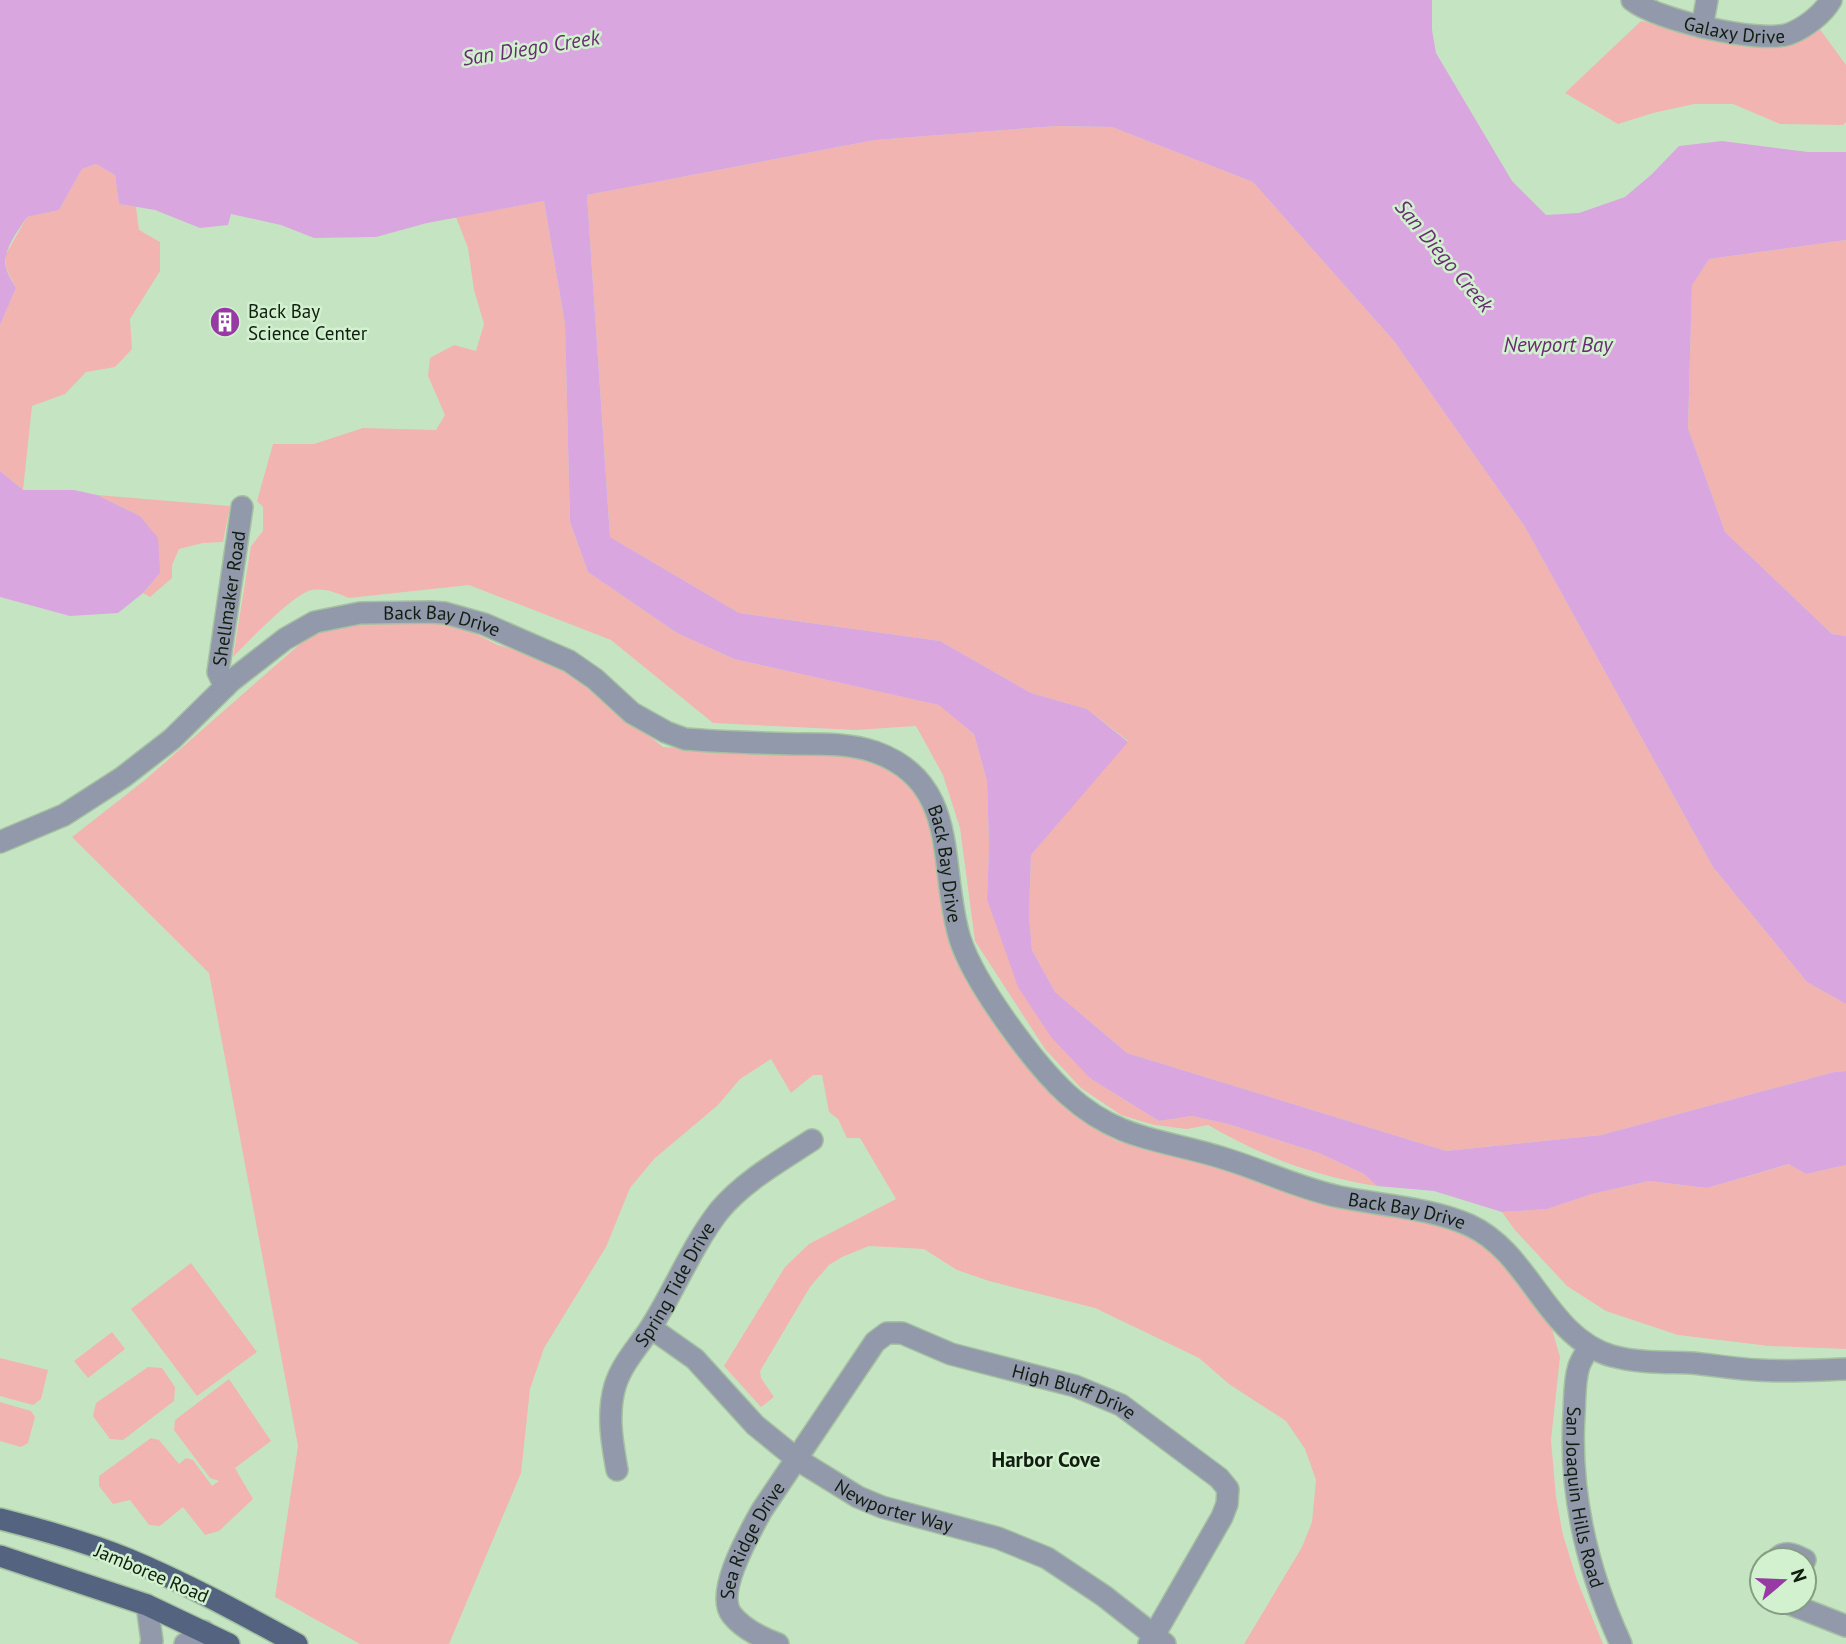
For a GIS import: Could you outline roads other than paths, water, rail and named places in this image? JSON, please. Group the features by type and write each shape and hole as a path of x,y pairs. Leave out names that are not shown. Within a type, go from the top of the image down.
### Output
{"main road":[{"name":"Jamboree Road","path":"0,1519 128,1559 233,1609 297,1644"},
{"name":"Jamboree Road","path":"0,1556 146,1605 229,1644"}],"street":[{"name":"Galaxy Drive","path":"1632,0 1642,8 1702,27 1767,37 1788,34 1808,23 1831,0"},
{"path":"1702,27 1707,0"},
{"name":"Shellmaker Road","path":"225,687 218,671 242,507"},
{"name":"Back Bay Drive","path":"0,842 64,815 123,777 172,739 225,687 285,639 315,622 359,613 429,611 484,624 569,661 595,679 632,713 685,739 846,745 887,757 912,772 926,789 940,820 957,923 970,963 996,1005 1037,1061 1071,1098 1124,1133 1203,1151 1310,1190 1429,1213 1469,1225 1499,1243 1561,1321 1589,1347 1613,1356 1760,1370 1846,1369"},
{"name":"Spring Tide Drive","path":"617,1470 610,1415 615,1386 626,1362 651,1328 720,1210 744,1186 813,1140"},
{"name":"Newporter Way","path":"651,1328 695,1359 755,1425 798,1460 859,1497 882,1507 998,1538 1047,1558 1104,1596 1156,1641"},
{"name":"High Bluff Drive","path":"798,1460 875,1342 887,1333 901,1333 951,1354 1063,1383 1121,1405 1206,1467 1228,1489 1227,1504 1222,1517 1156,1641"},
{"name":"San Joaquin Hills Road","path":"1589,1347 1579,1366 1575,1391 1575,1488 1590,1559 1621,1644"},
{"name":"Sea Ridge Drive","path":"778,1644 745,1627 731,1614 726,1601 728,1586 750,1531 798,1460"},
{"path":"146,1605 151,1644"},
{"path":"1818,1615 1846,1626"},
{"path":"185,1644 204,1631"}],"water":[{"name":"Newport Bay","path":"0,0 1432,0 1432,30 1436,53 1512,181 1546,215 1579,213 1625,197 1679,146 1722,141 1808,152 1846,152 1846,240 1709,259 1692,285 1688,428 1725,532 1832,634 1846,636 1846,1004 1807,982 1713,867 1525,527 1394,341 1253,182 1112,127 1056,126 875,140 587,195 610,537 739,613 940,641 1031,693 1087,709 1128,742 1031,855 1029,916 1032,950 1055,992 1127,1053 1446,1151 1601,1135 1846,1071 1846,1165 1806,1174 1789,1164 1707,1188 1649,1181 1592,1194 1547,1209 1502,1212 1434,1191 1377,1186 1364,1174 1319,1153 1228,1124 1192,1116 1159,1121 1091,1079 1051,1037 1018,987 987,899 987,781 974,734 939,705 734,659 677,633 588,572 570,522 565,324 544,201 427,223 376,237 314,238 281,225 231,214 228,225 200,228 155,210 119,204 115,175 96,164 82,169 59,210 27,217 15,235 5,261 16,288 0,325"},
{"path":"0,471 23,490 74,490 97,495 140,516 158,538 160,573 143,593 118,613 70,616 0,597"}],"place":[{"name":"Back Bay Science Center","path":"225,322"}],"district":[{"name":"Harbor Cove","path":"1046,1460"}],"water label":[{"name":"San Diego Creek","path":"531,48"},
{"name":"San Diego Creek","path":"1444,256"}]}
